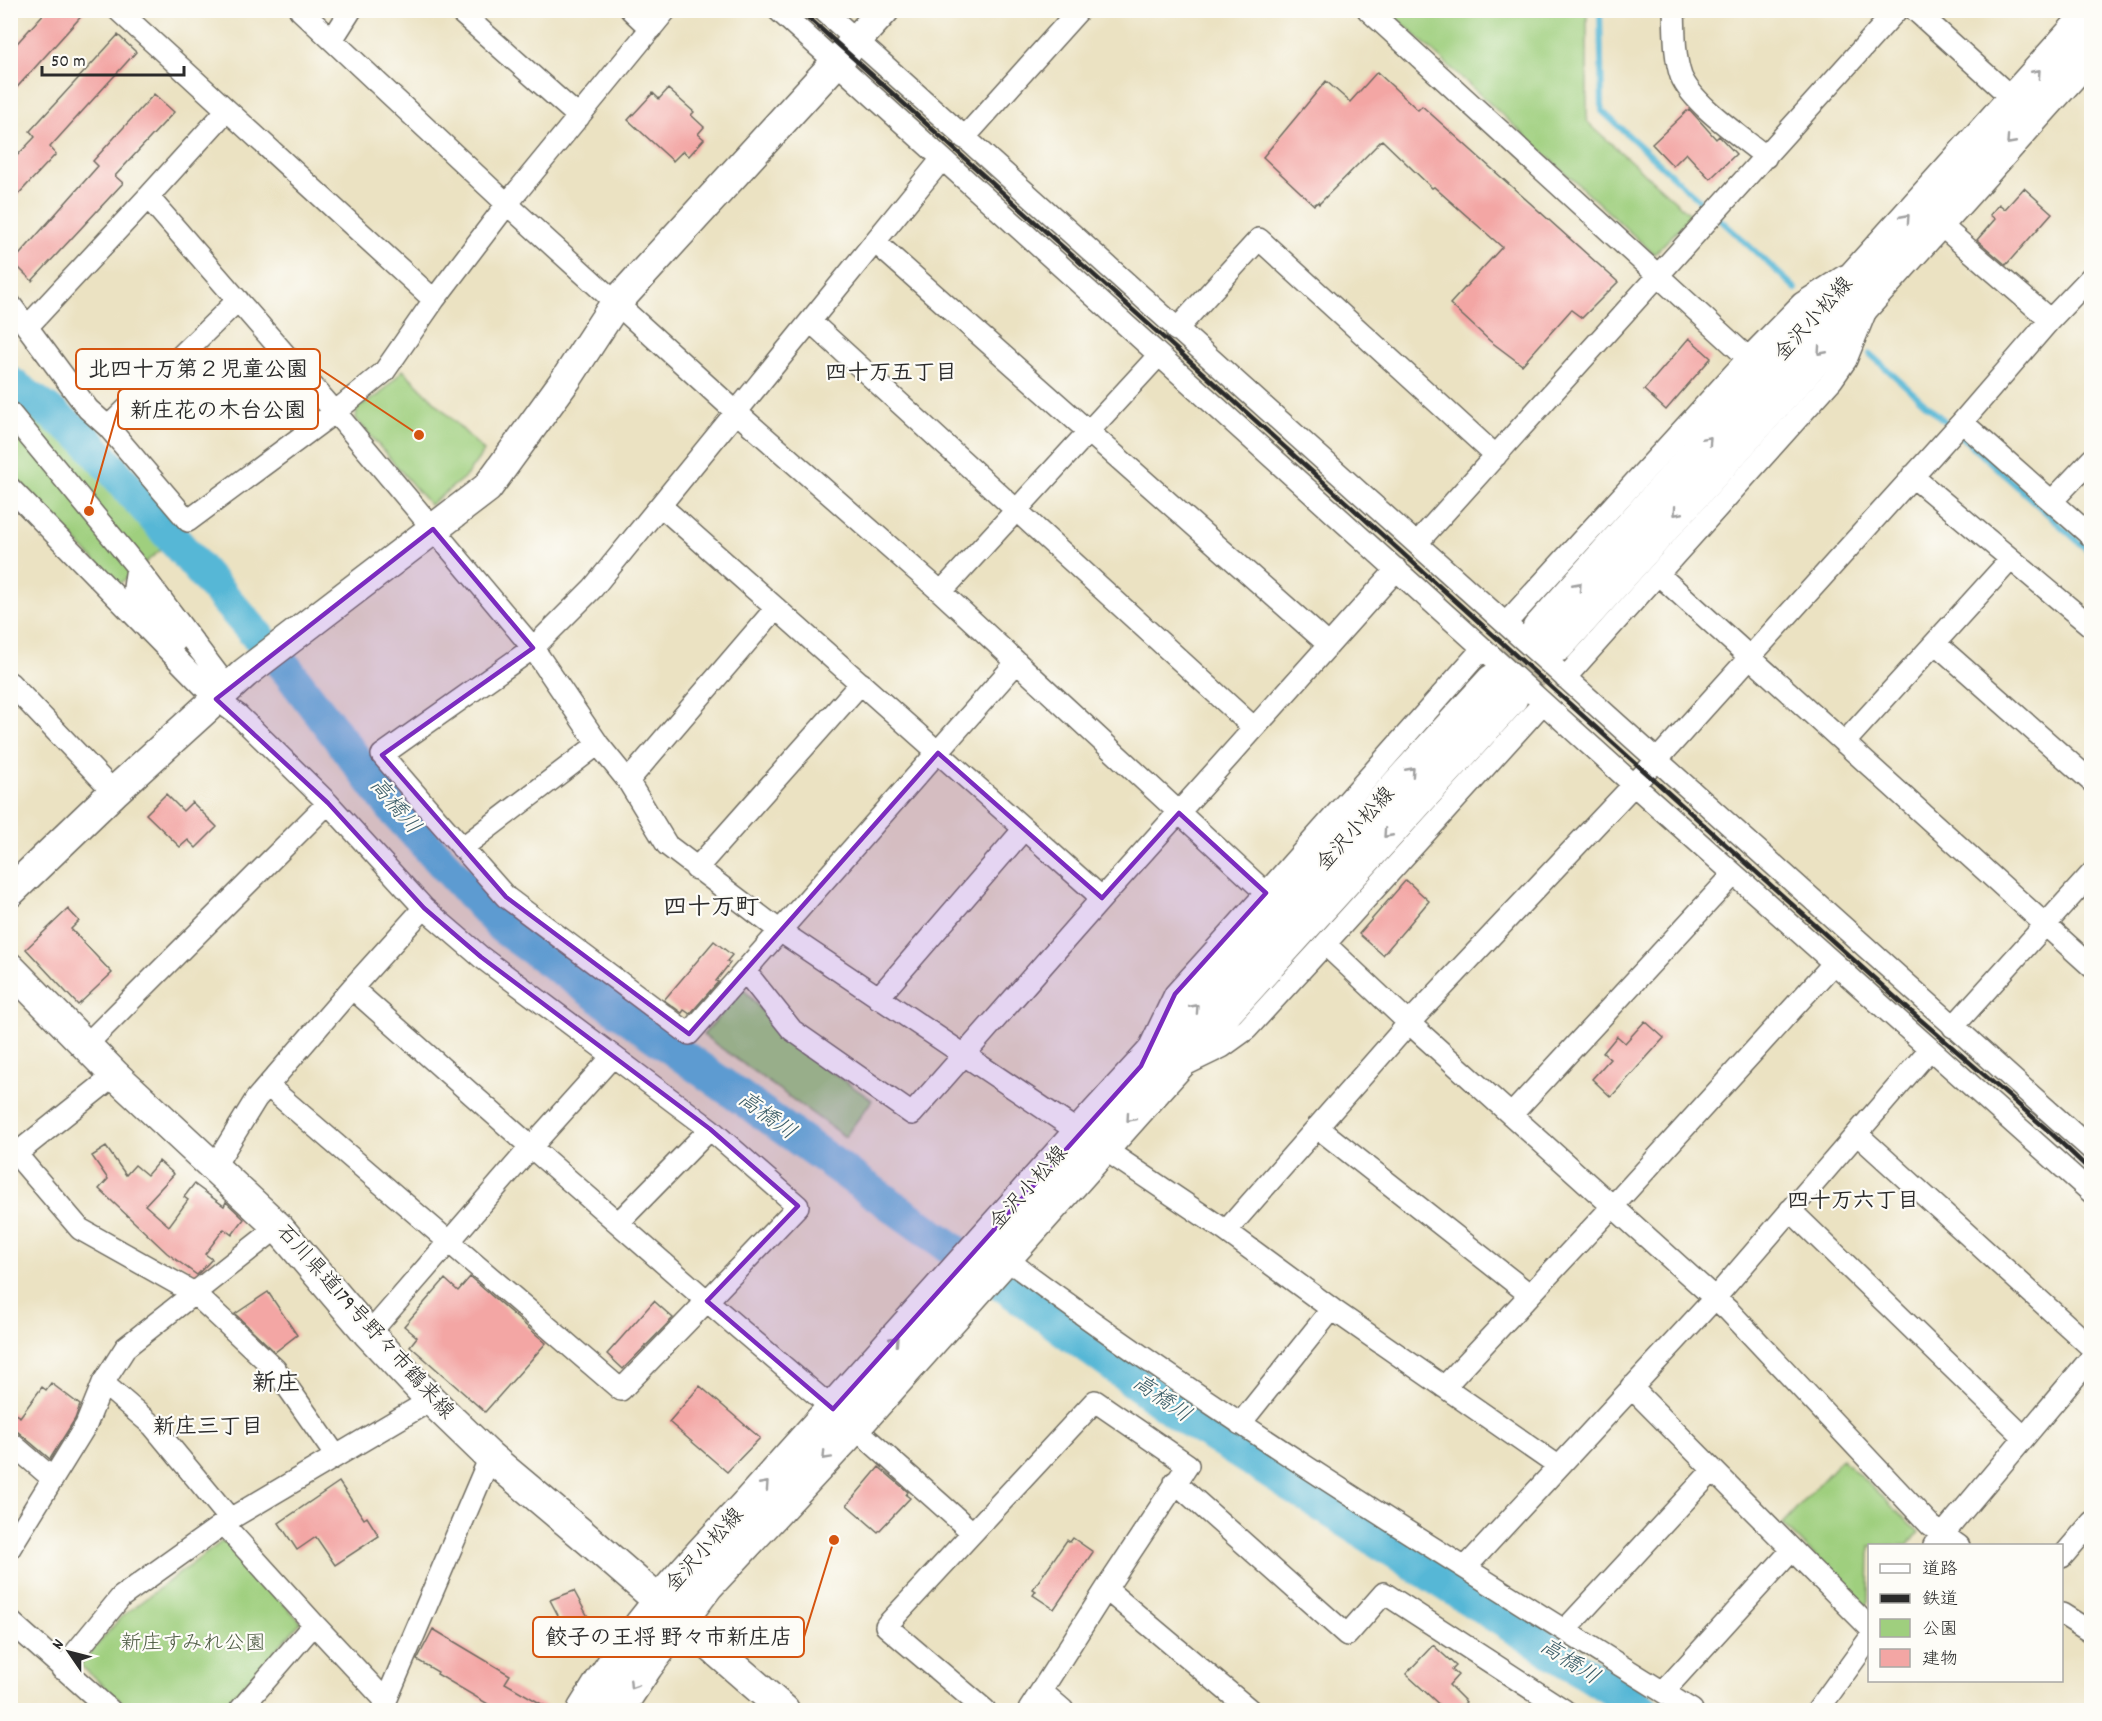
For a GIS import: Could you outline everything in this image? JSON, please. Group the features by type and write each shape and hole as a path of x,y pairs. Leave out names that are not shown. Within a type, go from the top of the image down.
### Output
{"main road":[{"name":"金沢小松線","path":"1549,637 1870,276 2013,99 2091,12"},
{"name":"金沢小松線","path":"1870,276 1937,222 2091,51"},
{"name":"金沢小松線","path":"584,1710 603,1679 670,1610 967,1278 996,1254 1091,1141 1502,690"},
{"name":"金沢小松線","path":"617,1710 670,1610"}],"street":[{"path":"118,10 434,300"},
{"path":"300,10 507,204 736,412 941,592 1266,893"},
{"path":"332,40 351,10"},
{"path":"458,10 579,117"},
{"path":"631,10 651,29"},
{"path":"10,304 88,409 108,427 188,521 335,412 384,372 434,300 507,204 666,10"},
{"path":"778,10 1634,785 2091,1193"},
{"path":"823,10 1176,330 1418,543 2091,1150"},
{"path":"10,892 227,684 284,644 487,488 567,378 616,303 884,10"},
{"path":"964,138 1079,10"},
{"path":"1368,10 1748,358"},
{"path":"1674,10 1675,42 1682,76 1698,101 1766,157"},
{"path":"1418,543 1897,10"},
{"path":"1915,10 2013,99"},
{"path":"28,326 227,110"},
{"path":"942,159 593,588 533,648 382,755 506,897 688,1034 1017,662"},
{"path":"148,197 335,412 533,648 598,744 628,781 667,845 780,931 1226,1231 1332,1309 1558,1466"},
{"path":"1937,222 2050,320"},
{"path":"1176,330 1259,239 1496,456"},
{"path":"875,242 1329,645"},
{"path":"1506,623 1748,358 1802,303 1870,276"},
{"path":"1565,678 1832,380 1846,360 1870,276"},
{"path":"1226,1231 1409,1023 1657,760 2091,276"},
{"path":"108,427 238,300"},
{"path":"810,321 1254,728"},
{"path":"941,592 1159,355"},
{"path":"10,413 137,567 227,684 238,715 328,803 424,908 481,957 710,1129 798,1206 621,1390 268,1086"},
{"path":"1956,428 2052,501 2091,537"},
{"path":"2052,501 2091,459"},
{"path":"1912,476 2091,627"},
{"path":"10,488 227,684"},
{"path":"661,506 1102,898"},
{"path":"1844,743 2012,559"},
{"path":"745,971 792,1030 912,1114 1397,569"},
{"path":"1658,574 2091,967"},
{"path":"628,781 776,608"},
{"path":"1935,643 2091,782"},
{"path":"1155,1070 1175,994 1483,648"},
{"path":"10,683 114,792"},
{"path":"696,869 861,683"},
{"path":"1155,1070 1222,1047 1247,1029 1543,703"},
{"path":"462,848 598,744"},
{"path":"86,1045 328,803"},
{"path":"879,998 1024,828"},
{"path":"1953,1027 2091,873"},
{"path":"1511,1115 1734,874"},
{"path":"214,1167 256,1099 424,908"},
{"path":"1325,944 1409,1023 1729,1311 1944,1542 2024,1437 2091,1357"},
{"path":"1444,1387 1613,1206 1834,963"},
{"name":"石川県道179号野々市鶴来線","path":"10,968 115,1076 278,1227 369,1334 431,1400 490,1457 784,1710"},
{"path":"352,988 707,1302 844,1418 972,1532"},
{"path":"1466,1568 1715,1298 1930,1049"},
{"path":"369,1334 613,1056"},
{"path":"115,1076 13,1153 80,1228 194,1293 275,1369 336,1456"},
{"path":"1317,1127 1529,1294"},
{"path":"618,1223 710,1129"},
{"path":"1857,1134 2091,1348"},
{"path":"1790,1210 2024,1437"},
{"path":"10,1548 86,1425 103,1383 126,1347 278,1227"},
{"path":"996,1254 1240,1424 1692,1710"},
{"path":"1240,1424 1332,1309"},
{"path":"103,1383 153,1426 226,1521 384,1706 490,1457"},
{"path":"1631,1387 1868,1627"},
{"path":"62,1669 121,1597 226,1521 431,1400"},
{"path":"985,1710 886,1626 1095,1401 1188,1465 1029,1710"},
{"path":"10,1442 53,1479"},
{"path":"1565,1630 1713,1470"},
{"path":"1175,1482 1347,1635 1384,1593 1564,1710"},
{"path":"2063,1555 2091,1522"},
{"path":"1662,1692 1792,1550"},
{"path":"1106,1589 1250,1710"},
{"path":"2063,1615 2091,1633"},
{"path":"10,1621 110,1710"},
{"path":"251,1707 314,1624"},
{"path":"1818,1710 1868,1639"},
{"path":"1041,1691 1063,1710"}],"highlighted area":[{"path":"433,529 533,648 382,755 506,897 689,1034 938,753 1102,898 1179,813 1266,893 1175,994 1141,1066 833,1409 707,1301 798,1206 710,1129 481,957 424,908 328,803 216,699"}],"green space":[{"path":"1389,11 1587,11 1587,122 1692,216 1654,254"},
{"path":"403,370 484,451 466,476 430,505 356,419 357,408 379,395"},
{"path":"11,398 81,450 163,548 118,585 11,473"},
{"path":"744,989 787,1042 872,1100 845,1137 703,1035"},
{"path":"1842,1459 1919,1532 1910,1544 1868,1544 1868,1603 1866,1606 1782,1524"},
{"name":"新庄すみれ公園","path":"224,1540 301,1622 222,1710 131,1710 80,1665 121,1617"}],"building":[{"path":"47,10 87,10 10,95 10,51"},
{"path":"118,35 136,52 50,147 56,154 10,203 10,163 35,137 30,131"},
{"path":"1377,72 1418,110 1422,106 1618,282 1582,318 1571,310 1522,365 1490,341 1450,304 1502,247 1434,187 1432,188 1382,140 1319,204 1318,202 1314,205 1263,157 1326,81 1350,102"},
{"path":"668,89 694,112 691,115 704,127 698,134 704,139 689,156 683,151 673,161 628,120 653,93 659,99"},
{"path":"154,94 174,112 115,176 123,183 32,281 13,262 98,166 93,161"},
{"path":"1689,109 1716,139 1719,136 1736,154 1710,179 1686,153 1673,166 1652,144"},
{"path":"2024,188 2052,213 2006,265 1977,240 1995,219 1990,215 1999,204 2005,209"},
{"path":"1689,338 1711,358 1666,410 1644,390"},
{"path":"166,794 183,811 192,802 217,827 196,848 188,840 180,847 146,814"},
{"path":"1406,880 1429,901 1383,955 1359,934"},
{"path":"68,909 79,921 71,929 112,973 78,1005 26,949"},
{"path":"714,941 732,955 727,961 730,963 716,981 718,982 690,1014 684,1010 682,1013 664,1000"},
{"path":"1645,1021 1664,1038 1611,1097 1592,1079 1610,1059 1603,1053 1617,1036 1625,1043"},
{"path":"106,1147 126,1175 135,1165 147,1175 159,1161 174,1174 145,1205 169,1226 188,1200 184,1197 194,1184 224,1206 226,1202 244,1219 232,1235 224,1229 205,1254 212,1259 197,1275 167,1253 99,1189 108,1179 92,1156"},
{"path":"470,1277 546,1343 485,1412 410,1346 417,1337 404,1326 445,1279 458,1291"},
{"path":"268,1292 297,1335 275,1352 235,1314"},
{"path":"654,1301 673,1318 623,1369 607,1354"},
{"path":"51,1383 80,1405 75,1419 50,1459 18,1432 10,1430 10,1411 20,1417 42,1387 46,1390"},
{"path":"700,1386 760,1438 727,1472 669,1422"},
{"path":"879,1467 908,1492 906,1495 910,1498 878,1532 847,1505"},
{"path":"339,1482 364,1519 367,1517 379,1536 335,1565 316,1537 297,1550 279,1523"},
{"path":"1073,1538 1093,1552 1054,1609 1033,1595 1036,1591 1033,1589 1067,1540 1070,1542"},
{"path":"574,1591 594,1628 570,1638 550,1600"},
{"path":"433,1629 510,1675 505,1683 552,1710 498,1710 437,1674 438,1672 417,1660"},
{"path":"1433,1645 1456,1666 1452,1670 1458,1675 1449,1685 1466,1702 1458,1710 1445,1710 1406,1674"}],"waterway":[{"path":"1600,10 1602,111 1796,289"},
{"path":"1870,354 2092,554"},
{"name":"高橋川","path":"10,383 84,437 288,671 394,810 502,927 1013,1292 1183,1417 1644,1710"}],"tunnel":[{"path":"1493,681 1539,629"},
{"path":"1511,698 1558,645"}],"railway":[{"path":"800,10 2092,1172"}],"place":[{"name":"北四十万第２児童公園","path":"419,435"},
{"name":"新庄花の木台公園","path":"89,511"},
{"name":"餃子の王将 野々市新庄店","path":"834,1540"}],"district":[{"name":"四十万五丁目","path":"891,374"},
{"name":"四十万町","path":"711,909"},
{"name":"四十万六丁目","path":"1853,1202"},
{"name":"新庄","path":"276,1385"},
{"name":"新庄三丁目","path":"208,1428"}]}
